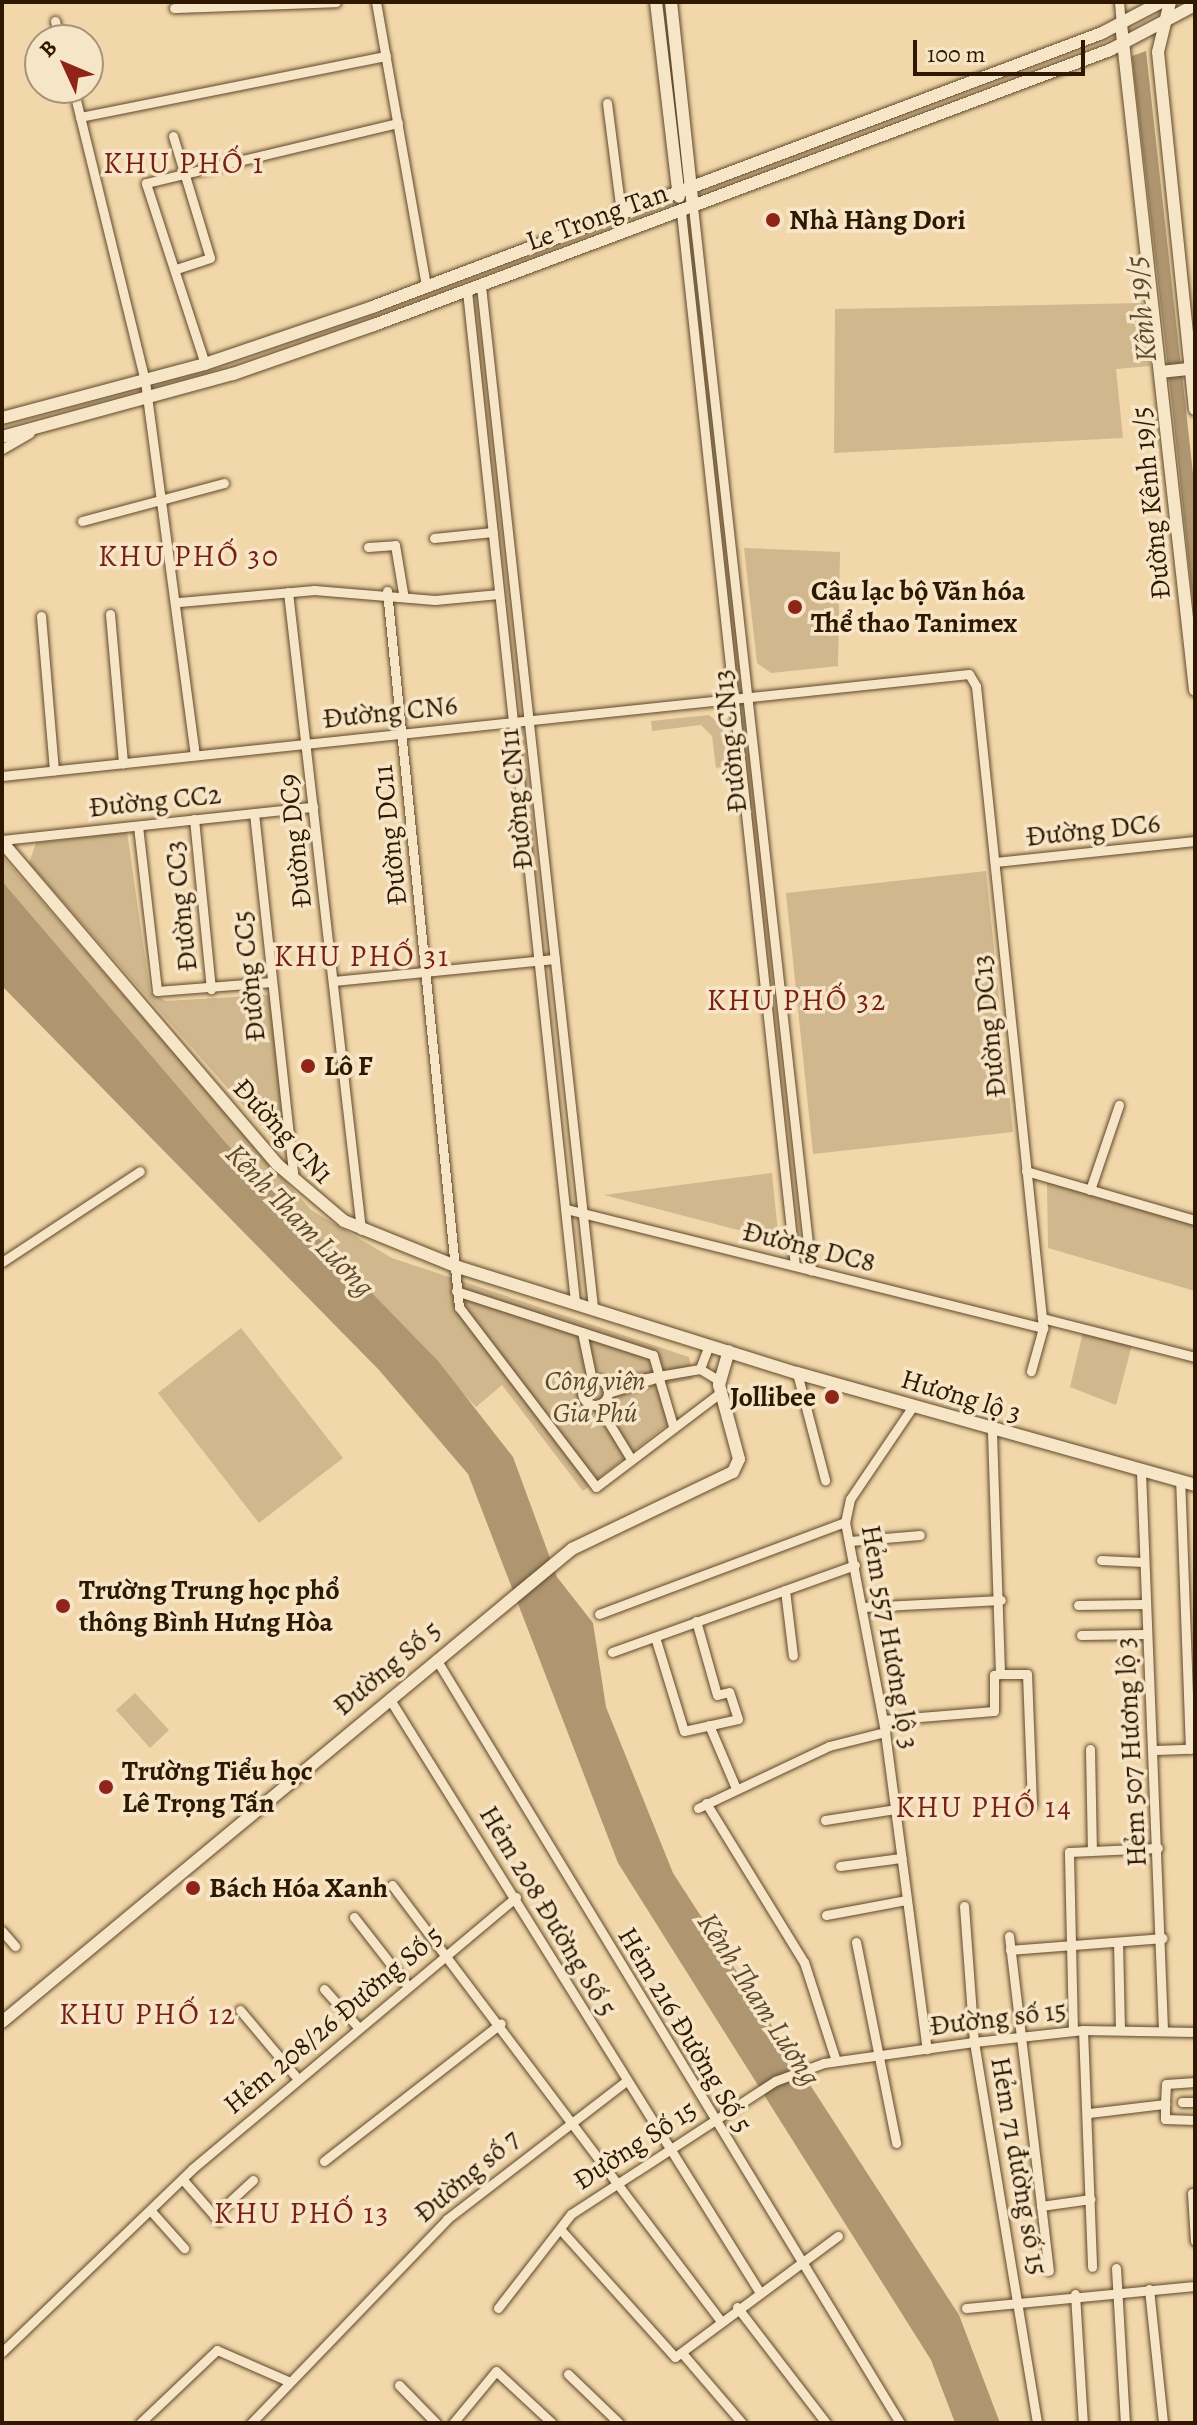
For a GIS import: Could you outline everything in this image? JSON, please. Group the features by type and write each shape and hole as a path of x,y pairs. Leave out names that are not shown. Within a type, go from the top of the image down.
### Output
{"street":[{"path":"174,8 336,2"},
{"path":"376,2 426,287"},
{"path":"656,2 685,190"},
{"path":"671,2 687,209"},
{"path":"1119,2 1121,24"},
{"name":"Le Trong Tan","path":"2,418 205,364 426,287 1121,24 1161,2"},
{"name":"Đường Kênh 19/5","path":"1170,2 1158,52 1189,309 1175,370 1195,409"},
{"name":"Le Trong Tan","path":"2,437 146,399 481,286 1123,44 1195,5"},
{"name":"Đường Kênh 19/5","path":"1121,24 1175,370 1195,690"},
{"path":"80,117 386,56"},
{"path":"607,103 621,213"},
{"path":"77,104 145,381 179,602 195,755"},
{"path":"205,364 146,183 398,123"},
{"path":"173,136 210,258 176,269"},
{"name":"Đường CN13","path":"687,209 716,407 811,1270"},
{"name":"Đường CN13","path":"687,209 702,408 795,1266"},
{"name":"Đường CN11","path":"481,286 593,1307"},
{"name":"Đường CN11","path":"467,291 575,1302"},
{"path":"702,408 716,407"},
{"path":"2,449 38,429"},
{"path":"82,521 162,495 224,483"},
{"path":"434,538 493,532"},
{"path":"368,547 395,545 403,593"},
{"path":"179,602 288,592 387,591 435,600 499,594"},
{"name":"Đường DC11","path":"387,591 458,1267 456,1291"},
{"name":"Đường DC9","path":"288,592 361,1230"},
{"path":"110,614 123,763"},
{"path":"41,616 54,770"},
{"name":"Đường CN6","path":"2,776 749,695 971,675"},
{"name":"Đường DC13","path":"971,675 995,862 1042,1323 1031,1371"},
{"name":"Đường CC2","path":"2,841 313,807"},
{"name":"Đường CC5","path":"254,813 295,1183"},
{"name":"Đường CC3","path":"194,819 211,989"},
{"path":"138,826 155,988 211,989 272,982"},
{"name":"Đường CN1","path":"2,841 295,1183 361,1230 458,1267 712,1346"},
{"name":"Đường DC6","path":"995,862 1195,841"},
{"path":"333,981 555,959"},
{"path":"1090,1190 1119,1105"},
{"path":"2,1262 140,1171"},
{"path":"1026,1171 1195,1220"},
{"name":"Đường DC8","path":"566,1209 811,1270 1195,1357"},
{"path":"456,1291 653,1355 673,1426"},
{"path":"456,1291 464,1315 596,1487 720,1386 729,1351"},
{"path":"582,1332 592,1380 607,1389 700,1369"},
{"path":"700,1369 712,1346"},
{"name":"Hương lộ 3","path":"712,1346 992,1432 1195,1485"},
{"path":"700,1369 720,1386"},
{"path":"797,1373 825,1480"},
{"path":"592,1380 582,1394 598,1405 631,1459"},
{"name":"Đường Số 5","path":"2,2022 572,1549 733,1472 739,1459 720,1386"},
{"path":"598,1405 607,1389"},
{"name":"Hẻm 557 Hương lộ 3","path":"913,1406 850,1499 845,1522 885,1732 927,2049"},
{"path":"992,1432 1001,1600 1000,1674"},
{"name":"Hẻm 507 Hương lộ 3","path":"1141,1472 1144,1604 1155,1750 1163,1938 1163,2029"},
{"path":"1155,1750 1190,1749 1180,1481"},
{"path":"599,1614 845,1522"},
{"path":"850,1541 920,1535"},
{"path":"1101,1560 1143,1562"},
{"path":"612,1652 855,1565"},
{"path":"785,1590 793,1656"},
{"path":"863,1607 1001,1600"},
{"path":"1078,1605 1144,1604"},
{"path":"655,1637 684,1731 738,1719 729,1692 717,1695 696,1621"},
{"path":"1081,1635 1146,1634"},
{"name":"Hẻm 216 Đường Số 5","path":"436,1659 900,2423"},
{"path":"883,1720 994,1711 994,1675 1027,1674 1032,1805"},
{"name":"Hẻm 208 Đường Số 5","path":"389,1698 516,1897 625,2082 759,2291"},
{"path":"709,1725 735,1786"},
{"path":"836,2061 804,1962 702,1805 735,1786 829,1746 885,1732"},
{"path":"1090,1749 1092,1851"},
{"path":"825,1820 896,1809"},
{"path":"1092,2267 1089,2113 1078,2030 1069,1852 1158,1848"},
{"path":"840,1866 901,1858"},
{"path":"392,1885 448,1952 720,2320"},
{"name":"Hẻm 208/26 Đường Số 5","path":"2,2352 297,2078 516,1897"},
{"path":"826,1915 906,1900"},
{"name":"Hẻm 71 đường số 15","path":"964,1906 974,2042 1020,2298 1037,2423"},
{"path":"354,1917 407,1985"},
{"path":"2,1931 15,1946"},
{"path":"1009,1936 1049,2271"},
{"path":"1010,1950 1163,1938"},
{"path":"856,1942 896,2143"},
{"path":"1118,1942 1120,2028"},
{"path":"324,1989 357,2026"},
{"path":"240,2010 297,2078"},
{"path":"324,2161 501,2023"},
{"name":"Đường số 15","path":"808,2069 836,2061 1078,2030 1120,2028 1195,2032"},
{"name":"Đường Số 15","path":"498,2308 571,2214 616,2181 747,2099 808,2069"},
{"name":"Đường số 7","path":"252,2423 288,2381 425,2239 571,2118 625,2082"},
{"path":"1195,2082 1166,2084 1165,2104 1165,2119 1195,2120"},
{"path":"1182,2102 1195,2102"},
{"path":"1089,2113 1165,2104"},
{"path":"184,2181 216,2218 253,2180"},
{"path":"1192,2193 1195,2241"},
{"path":"1041,2206 1091,2199"},
{"path":"151,2211 184,2248"},
{"path":"560,2229 742,2423"},
{"path":"679,2355 737,2307 838,2236"},
{"path":"1116,2268 1125,2423"},
{"path":"966,2308 1020,2298 1195,2286"},
{"path":"1149,2289 1163,2423"},
{"path":"1075,2294 1083,2423"},
{"path":"737,2307 826,2423"},
{"path":"140,2423 217,2350 288,2381"},
{"path":"453,2423 496,2371 552,2423"},
{"path":"568,2374 619,2423"},
{"path":"399,2385 436,2423"}],"green space":[{"path":"1143,303 1150,366 1116,369 1123,438 834,453 835,309"},
{"name":"Câu lạc bộ Văn hóa Thể thao Tanimex","path":"744,548 840,552 838,666 771,673 757,663"},
{"path":"709,715 723,727 727,766 716,768 712,736 701,725 652,731 651,721"},
{"path":"127,832 150,992 166,1001 269,995 285,1134 277,1144 29,863 36,843"},
{"name":"Công viên Gia Phú","path":"2,856 311,1210 392,1258 689,1357 693,1379 665,1385 669,1423 583,1491 502,1385 476,1407 227,1144 2,881"},
{"path":"986,871 1013,1132 813,1154 786,893"},
{"path":"772,1173 778,1233 769,1238 604,1195"},
{"path":"1047,1182 1195,1225 1195,1291 1048,1248"},
{"path":"241,1328 343,1458 259,1523 158,1393"},
{"path":"1083,1332 1132,1345 1116,1405 1070,1387"},
{"path":"135,1693 169,1730 150,1748 116,1710"}],"water":[{"path":"1146,51 1181,367 1168,368 1132,56"},
{"path":"1182,374 1195,492 1195,622 1169,376"},
{"name":"Kênh Tham Lương","path":"2,881 227,1144 438,1361 513,1457 557,1577 593,1623 606,1707 673,1873 959,2315 1000,2423 955,2423 931,2360 618,1863 468,1474 379,1370 2,986"}],"place":[{"name":"Nhà Hàng Dori","path":"773,220"},
{"name":"Câu lạc bộ Văn hóa Thể thao Tanimex","path":"795,607"},
{"name":"Lô F","path":"308,1066"},
{"name":"Jollibee","path":"832,1397"},
{"name":"Trường Trung học phổ thông Bình Hưng Hòa","path":"63,1606"},
{"name":"Trường Tiểu học Lê Trọng Tấn","path":"106,1787"},
{"name":"Bách Hóa Xanh","path":"193,1888"}],"district":[{"name":"KHU PHỐ 1","path":"184,163"},
{"name":"KHU PHỐ 30","path":"189,556"},
{"name":"KHU PHỐ 31","path":"362,956"},
{"name":"KHU PHỐ 32","path":"797,1000"},
{"name":"KHU PHỐ 14","path":"984,1807"},
{"name":"KHU PHỐ 12","path":"148,2014"},
{"name":"KHU PHỐ 13","path":"302,2213"}],"water label":[{"name":"Kênh 19/5","path":"1141,309"}]}
